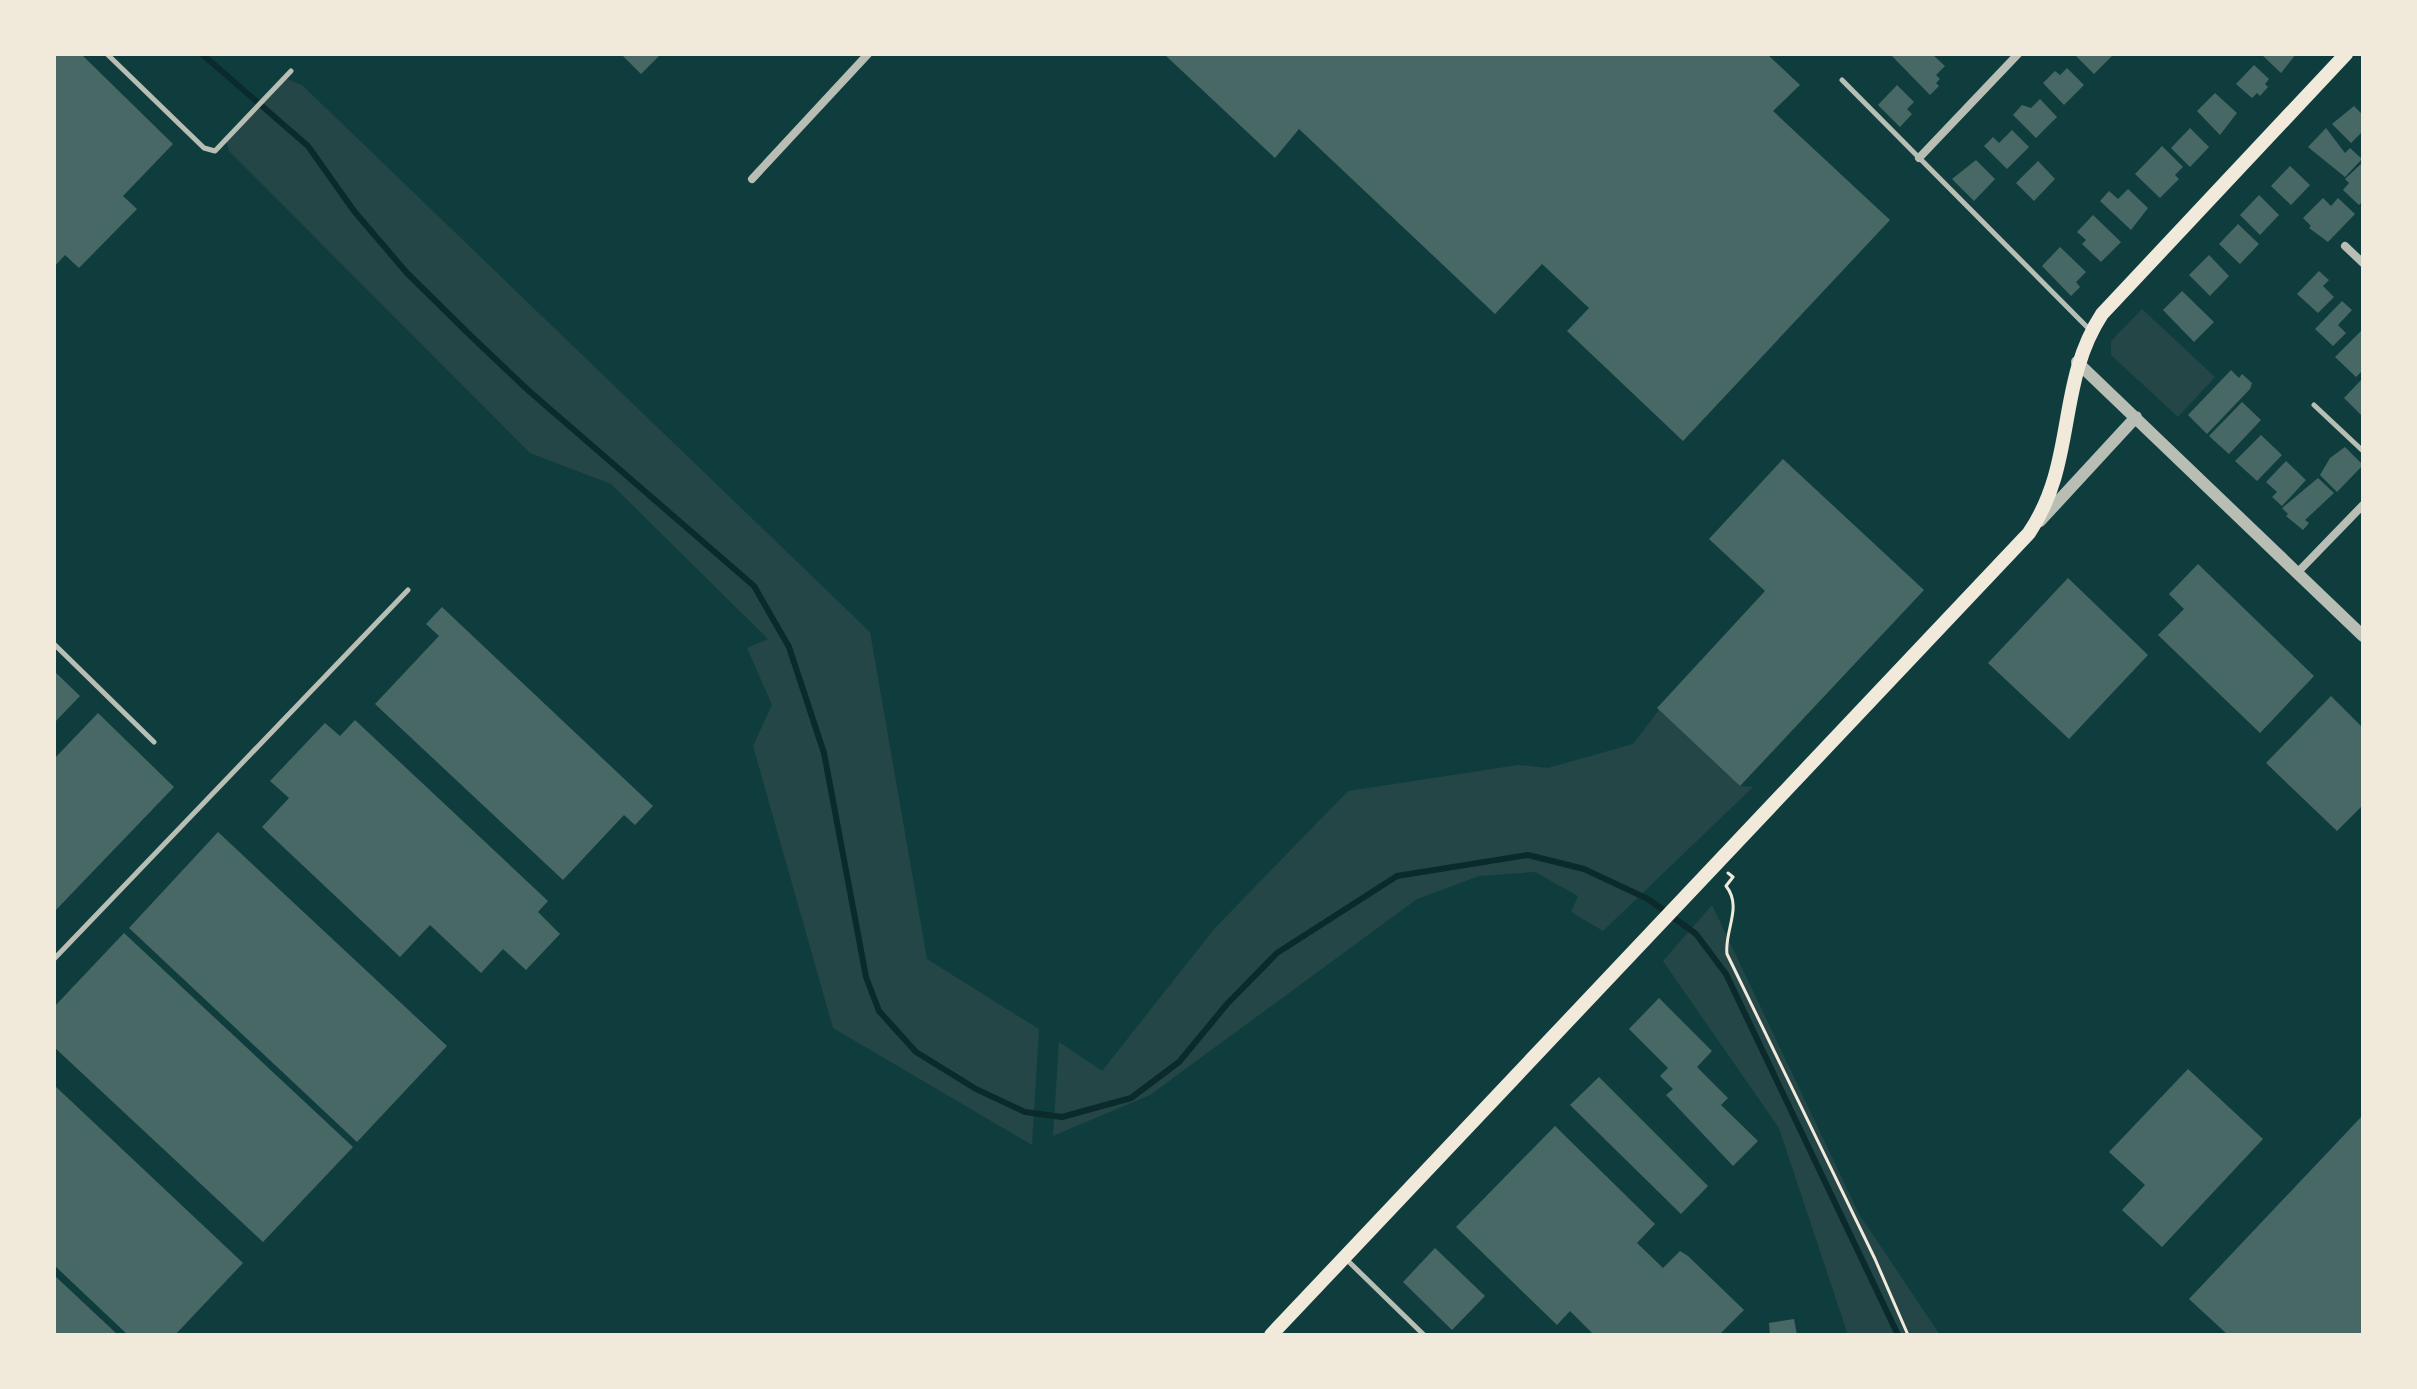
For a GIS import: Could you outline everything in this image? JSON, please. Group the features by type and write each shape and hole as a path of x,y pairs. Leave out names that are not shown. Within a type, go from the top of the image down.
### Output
{"main road":[{"path":"1271,1335 2029,533 2050,500 2059,469 2077,362 2091,331 2115,297 2346,54"}],"street":[{"path":"752,179 868,54"},
{"path":"1919,158 2018,54"},
{"path":"2345,246 2363,263"},
{"path":"2077,362 2363,636"},
{"path":"2029,533 2136,417"},
{"path":"2298,572 2363,505"}],"lane":[{"path":"107,54 204,148 215,151 291,71"},
{"path":"1842,80 2091,331"},
{"path":"2314,405 2363,451"},
{"path":"54,959 408,590"},
{"path":"54,644 154,742"},
{"path":"1344,1257 1424,1335"}],"path":[{"path":"1732,893 1734,904 1725,941 1727,954 1875,1259 1908,1335"}],"shaded area":[{"path":"284,78 302,85 870,632 927,959 1039,1029 1032,1145 833,1028 753,746 772,705 747,648 768,639 611,484 530,453 229,151 226,139"},
{"path":"2142,309 2215,377 2178,417 2111,355 2111,341"},
{"path":"1659,710 1740,786 1753,787 1603,931 1571,912 1578,896 1535,872 1479,876 1417,899 1150,1095 1053,1136 1059,1042 1102,1071 1215,928 1348,791 1518,765 1548,768 1633,744"},
{"path":"1712,905 1859,1214 1940,1335 1848,1335 1779,1128 1663,961"}],"building":[{"path":"54,54 81,54 173,144 123,196 137,209 79,268 65,255 54,267"},
{"path":"621,54 661,54 641,74"},
{"path":"1164,54 1767,54 1800,85 1773,111 1890,220 1683,441 1567,331 1589,308 1542,264 1495,314 1299,129 1275,158"},
{"path":"1890,54 1932,54 1945,66 1936,75 1940,79 1936,83 1939,86 1930,95"},
{"path":"2074,54 2114,54 2094,74"},
{"path":"2261,54 2296,54 2281,73"},
{"path":"2254,65 2269,79 2265,84 2268,87 2260,96 2257,93 2252,98 2236,84"},
{"path":"2067,68 2084,85 2064,105 2043,83 2055,71 2060,75"},
{"path":"1897,85 1914,102 1907,109 1912,114 1900,127 1878,105"},
{"path":"2215,93 2237,113 2220,135 2197,111"},
{"path":"2040,99 2057,117 2036,138 2013,115 2022,105 2031,108"},
{"path":"2354,106 2363,115 2363,131 2351,143 2332,124"},
{"path":"2190,128 2209,147 2190,167 2171,148"},
{"path":"2326,128 2345,153 2350,148 2362,159 2345,177 2308,147"},
{"path":"2012,130 2029,147 2007,169 1984,146 1993,137 1999,143"},
{"path":"2162,146 2183,167 2175,175 2179,179 2160,198 2135,174"},
{"path":"1976,160 1995,179 1974,201 1952,179"},
{"path":"2038,161 2055,179 2034,201 2016,183"},
{"path":"2362,163 2363,201 2359,205 2343,190 2349,183 2345,179"},
{"path":"2290,166 2310,185 2291,205 2271,186"},
{"path":"2128,189 2148,208 2131,230 2100,201 2109,191 2118,199"},
{"path":"2259,195 2279,215 2260,235 2240,215"},
{"path":"2323,198 2331,206 2338,198 2355,214 2328,242 2309,228 2311,226 2303,218"},
{"path":"2093,215 2121,242 2101,262 2082,244 2086,240 2077,232"},
{"path":"2238,224 2259,244 2240,264 2219,244"},
{"path":"2060,247 2086,272 2076,282 2080,287 2071,296 2042,266"},
{"path":"2209,255 2229,276 2210,296 2189,275"},
{"path":"2319,271 2329,280 2323,286 2334,297 2318,313 2297,294"},
{"path":"2182,291 2214,322 2194,342 2163,310"},
{"path":"2342,301 2352,310 2338,325 2346,333 2333,346 2315,329"},
{"path":"2363,329 2363,370 2356,377 2335,357"},
{"path":"2231,370 2239,378 2242,374 2252,383 2250,389 2207,434 2188,415"},
{"path":"2363,378 2363,417 2344,398"},
{"path":"2242,402 2261,420 2229,454 2209,436"},
{"path":"2261,435 2282,455 2257,481 2235,461"},
{"path":"2345,447 2363,465 2337,492 2320,475 2330,458"},
{"path":"1783,459 1924,590 1740,786 1657,708 1765,591 1709,539"},
{"path":"2286,461 2306,480 2282,506 2272,497 2277,492 2266,482"},
{"path":"2318,478 2334,493 2305,520 2309,523 2303,530 2286,516 2288,514 2282,508"},
{"path":"2198,564 2314,676 2260,733 2158,635 2184,609 2169,594"},
{"path":"2068,578 2148,655 2069,739 1988,663"},
{"path":"442,607 653,806 635,825 624,815 563,880 375,704 439,636 426,624"},
{"path":"54,671 80,696 54,723"},
{"path":"2331,696 2363,728 2363,805 2337,831 2266,763"},
{"path":"98,713 174,787 54,912 54,759"},
{"path":"355,720 548,901 538,912 560,934 526,970 503,949 481,973 430,925 400,957 262,827 289,798 270,781 325,723 340,736"},
{"path":"218,832 447,1046 357,1142 129,928"},
{"path":"124,933 353,1147 263,1242 54,1047 54,1007"},
{"path":"1659,998 1712,1051 1697,1067 1728,1098 1721,1105 1758,1141 1733,1166 1666,1095 1673,1089 1660,1076 1668,1068 1629,1029"},
{"path":"2188,1069 2263,1139 2162,1247 2122,1210 2145,1185 2109,1152"},
{"path":"1599,1077 1708,1186 1681,1214 1570,1105"},
{"path":"54,1085 243,1263 175,1335 128,1335 54,1265"},
{"path":"2363,1115 2363,1335 2228,1335 2189,1299"},
{"path":"1555,1126 1655,1224 1637,1243 1663,1268 1680,1251 1688,1256 1744,1310 1719,1335 1594,1335 1570,1311 1557,1325 1456,1227"},
{"path":"1435,1248 1485,1296 1452,1330 1403,1282"},
{"path":"54,1275 118,1335 54,1335"},
{"path":"1794,1319 1797,1335 1770,1335 1769,1323"}],"waterway":[{"path":"202,54 308,146 354,211 407,273 472,337 529,391 754,586 789,647 824,753 866,977 879,1011 916,1052 976,1089 1025,1112 1062,1117 1131,1098 1179,1062 1227,1004 1277,953 1397,876 1528,855 1584,869 1648,899 1696,934 1726,974 1898,1335"}]}
